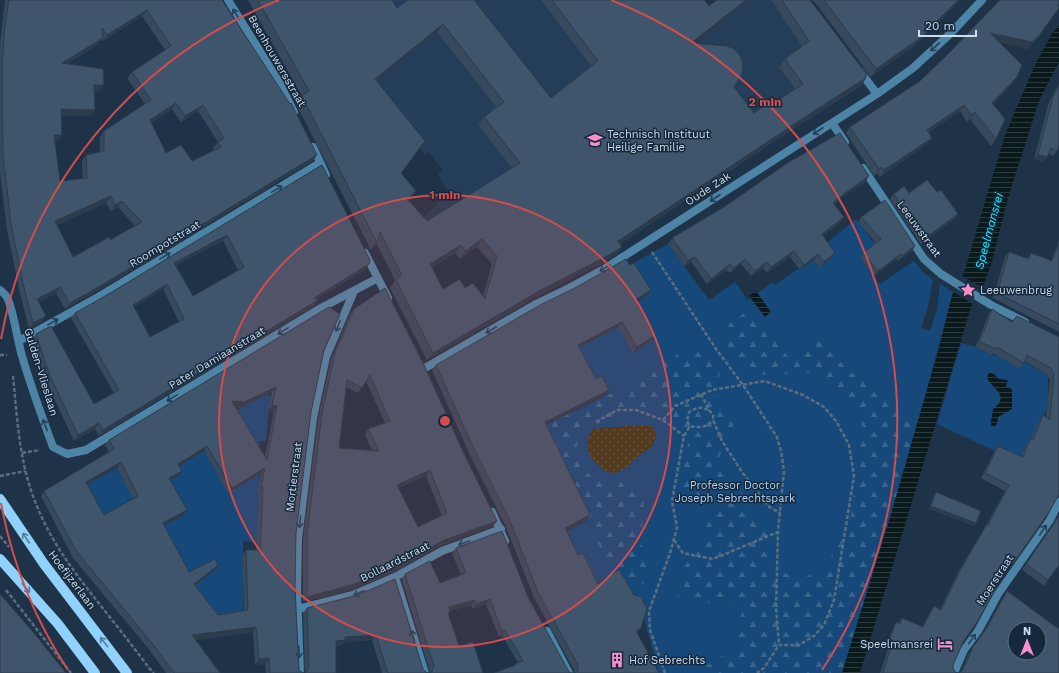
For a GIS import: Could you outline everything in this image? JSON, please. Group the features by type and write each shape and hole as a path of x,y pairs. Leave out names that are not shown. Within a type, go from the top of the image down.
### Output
{"main road":[{"name":"Hoefijzerlaan","path":"0,499 44,564 127,673"},
{"path":"0,559 58,624 95,673"}],"street":[{"name":"Beenhouwersstraat","path":"228,0 279,82 299,122"},
{"name":"Oude Zak","path":"425,368 536,304 604,269 877,94 913,68 951,33 982,0"},
{"path":"853,62 877,94"},
{"path":"832,123 850,148"},
{"path":"310,142 330,183"},
{"name":"Leeuwstraat","path":"858,162 924,258 941,274 991,305 1032,325"},
{"name":"Roompotstraat","path":"19,341 100,296 320,163"},
{"path":"361,244 392,305"},
{"name":"Pater Damiaanstraat","path":"67,454 86,450 321,308 378,278"},
{"name":"Gulden-Vlieslaan","path":"0,290 5,294 9,304 21,354 53,447 67,454"},
{"name":"Mortierstraat","path":"300,673 297,592 298,539 313,418 326,357 354,291"},
{"path":"488,503 501,529 509,550"},
{"name":"Moerstraat","path":"954,673 964,650 978,630 998,594 1042,532 1058,503"},
{"name":"Bollaardstraat","path":"298,609 353,595 395,577 442,551 501,529"},
{"path":"395,577 425,673"},
{"path":"543,625 569,673"}],"path":[{"path":"645,242 716,349 743,385 777,438 781,451 784,472 778,532 776,607 779,645 764,668 757,673"},
{"path":"0,355 10,355"},
{"path":"12,372 22,453 33,496 46,526 61,553 79,580 154,673"},
{"path":"663,420 675,406 701,394 712,390 765,382 803,395 824,407 836,421 849,445 854,476 834,600 824,625 814,636 799,645 779,645"},
{"path":"701,394 713,415 713,420 722,441 742,472 768,506 780,513"},
{"path":"690,426 687,421 689,412 696,408 703,407 709,410"},
{"path":"596,422 617,410 636,410 663,420 684,436"},
{"path":"690,426 708,426 713,420"},
{"path":"664,673 650,630 649,611 677,528 672,501 684,436 690,426"},
{"path":"0,476 26,471"},
{"path":"674,540 683,554 713,559 778,532"},
{"path":"0,536 13,551"},
{"path":"4,588 71,673"}],"shaded area":[{"name":"Technisch Instituut Heilige Familie","path":"248,0 693,0 703,14 722,0 795,0 861,86 561,281 477,247 460,259 455,253 425,272 412,229 449,192 438,175 442,170 429,152 425,155 404,128 317,27 276,50"}],"green space":[{"name":"Professor Doctor Joseph Sebrechtspark","path":"856,219 876,245 860,259 880,284 914,261 924,273 933,280 928,307 921,328 930,331 937,310 940,284 953,292 919,419 906,411 838,673 659,673 643,615 594,589 557,536 587,521 542,427 617,390 605,395 599,381 527,372 648,295 628,266 668,244 709,300 735,282 748,300 773,282 775,285 814,260 820,268 823,246"},
{"path":"752,307 788,357 819,339 852,374 860,368 907,411 919,419 842,673 699,673 699,670 734,649 744,602 709,603 677,599 684,568 717,506 681,489 681,470 688,444 681,425 660,411 629,407 585,431 577,443 576,458 586,472 596,480 619,481 642,495 646,517 639,531 648,578 635,591 628,592 615,573 592,532 542,427 634,382 697,342 715,353 720,373 712,390 735,414 732,436 719,456 749,505 766,521 772,569 803,579 828,563 851,516 860,452 862,421 844,391 816,373 751,375 727,350 727,326"},
{"path":"961,343 975,347 992,355 1023,361 1048,375 1048,406 1029,446 1026,445 1019,462 937,424"},
{"path":"267,395 272,396 269,409 266,441 260,441 257,473 260,473 258,530 271,543 243,541 243,615 212,621 159,528 166,483 174,470 183,446 191,459 204,451 214,469 232,412"},
{"path":"117,468 122,478 142,497 101,521 79,489"}],"sand":[{"path":"649,425 654,429 656,434 652,446 620,471 615,473 604,470 590,456 588,451 588,438 593,429"}],"water":[{"path":"1059,25 1059,62 1039,101 1008,198 992,262 984,284 972,304 860,673 842,673 891,514 939,348 953,292 964,273 1005,135 1034,67 1051,35"},
{"path":"756,291 771,312 765,317 749,296"},
{"path":"991,373 999,379 1008,380 1006,387 1012,389 1012,409 998,417 997,424 995,426 991,426 993,409 998,405 1000,397 987,378 988,374"}],"pier":[{"path":"961,275 983,288 974,305 952,291"}],"building":[{"path":"9,0 222,0 290,104 291,103 317,155 70,303 60,287 37,299 46,316 33,323 11,224 3,155 2,67 5,25","holes":["147,10 171,46 132,72 151,100 104,131 104,151 86,155 87,178 60,181 54,135 62,135 61,109 95,110 94,85 104,85 103,69 62,63 103,38 102,28 107,35","176,103 185,116 203,105 224,138 218,142 221,147 192,161 181,145 166,153 150,120","111,196 115,205 122,201 142,222 110,240 109,237 73,257 55,221"]},
{"name":"Technisch Instituut Heilige Familie","path":"258,0 392,0 397,8 408,0 474,0 551,98 598,61 552,0 704,0 709,6 717,0 746,0 691,43 727,46 734,49 739,54 742,60 742,74 734,87 754,113 772,100 774,103 803,84 785,59 809,41 782,0 810,0 867,75 865,76 866,78 618,241 622,247 539,291 433,353 396,280 402,275 380,232 377,243 302,96 309,91","holes":["443,24 504,102 484,117 520,163 427,221 407,199 416,191 401,173 425,141 375,79","482,239 497,256 485,299 473,283 465,288 460,279 443,289 430,264 461,245 466,251"]},
{"path":"824,0 958,0 920,38 876,69"},
{"path":"1000,0 1059,0 1059,4 1057,5 1059,8 1038,37 1032,42 990,33 1022,65 1017,77 992,103 1005,119 996,139 975,112 971,115 964,105 927,130 932,138 884,170 882,167 879,169 850,127 920,81"},
{"path":"1059,85 1059,144 1057,151 1051,148 1047,157 1038,154 1053,97"},
{"path":"840,133 869,176 833,203 844,217 822,234 835,253 824,262 818,254 804,265 794,251 771,267 767,262 755,271 745,259 734,268 730,264 711,279 695,257 688,260 672,238 724,207 789,162"},
{"path":"322,165 370,260 369,264 314,298 318,300 103,430 99,423 78,435 50,376 36,334 51,326 94,404 119,390 75,313","holes":["227,235 244,267 193,296 174,263","167,284 184,319 150,337 133,305"]},
{"path":"927,180 937,192 941,190 958,214 924,239 894,194 904,186 909,193"},
{"path":"885,200 915,246 902,256 901,254 878,271 863,253 881,239 861,217"},
{"path":"1059,244 1059,324 997,293 1009,252 1029,259 1031,253 1052,261"},
{"path":"626,259 630,265 634,263 651,290 635,300 656,335 637,347 622,322 578,345 596,379 602,376 609,390 545,422 590,515 565,528 578,555 583,553 598,584 619,569 634,595 641,597 647,609 641,628 636,631 659,673 575,673 578,670 578,665 538,592 510,521 474,449 436,365 542,304 575,288"},
{"path":"385,288 424,365 464,454 497,521 444,540 396,567 355,584 307,597 307,534 322,413 335,353 354,309","holes":["370,375 390,421 368,429 379,451 339,448 347,380 362,388","430,470 447,513 418,527 397,485"]},
{"path":"329,307 340,314 324,350 311,412 296,533 295,587 299,671 304,673 270,673 269,658 259,659 256,627 192,635 220,673 174,673 152,643 77,552 44,491 114,449 109,440","holes":["276,387 272,405 277,406 267,460 232,401 244,402","207,446 232,488 265,468 261,488 263,487 260,553 258,550 246,550 248,610 218,615 194,584 218,565 215,559 189,572 163,523 187,510 169,478 182,471 178,464","121,462 138,496 104,515 86,482"]},
{"path":"992,309 1012,322 1017,316 1059,337 1059,494 1049,512 1017,558 1013,556 995,583 998,585 977,622 963,642 953,665 955,672 959,673 883,673 893,640 890,639 896,622 900,624 902,618 923,627 934,606 941,610 961,569 987,524 988,525 1009,485 985,473 998,446 1023,457 1030,439 1033,440 1043,415 1050,420 1054,373 1052,369 1027,355 1024,363 997,347 996,349 979,341"},
{"path":"936,492 981,511 976,523 931,506"},
{"path":"1059,516 1059,565 1048,580 1026,564"},
{"path":"502,531 528,597 570,673 494,673 523,661 505,630 502,631 490,599 476,604 475,600 449,607 450,612 448,613 459,646 473,642 483,673 427,673 432,672 434,666 405,574 430,561 440,583 466,573 456,548"},
{"path":"395,579 423,669 427,673 388,673 376,635 345,637 345,640 336,641 336,673 305,673 309,668 307,608 358,595"},
{"path":"1007,591 1059,629 1059,673 959,673 963,670 973,647 987,628"},
{"path":"0,594 33,632 66,673 0,673"}],"place":[{"name":"Technisch Instituut Heilige Familie","path":"595,140"},
{"name":"Leeuwenbrug","path":"968,290"},
{"name":"Speelmansrei","path":"945,644"},
{"name":"Hof Sebrechts","path":"617,660"}]}
